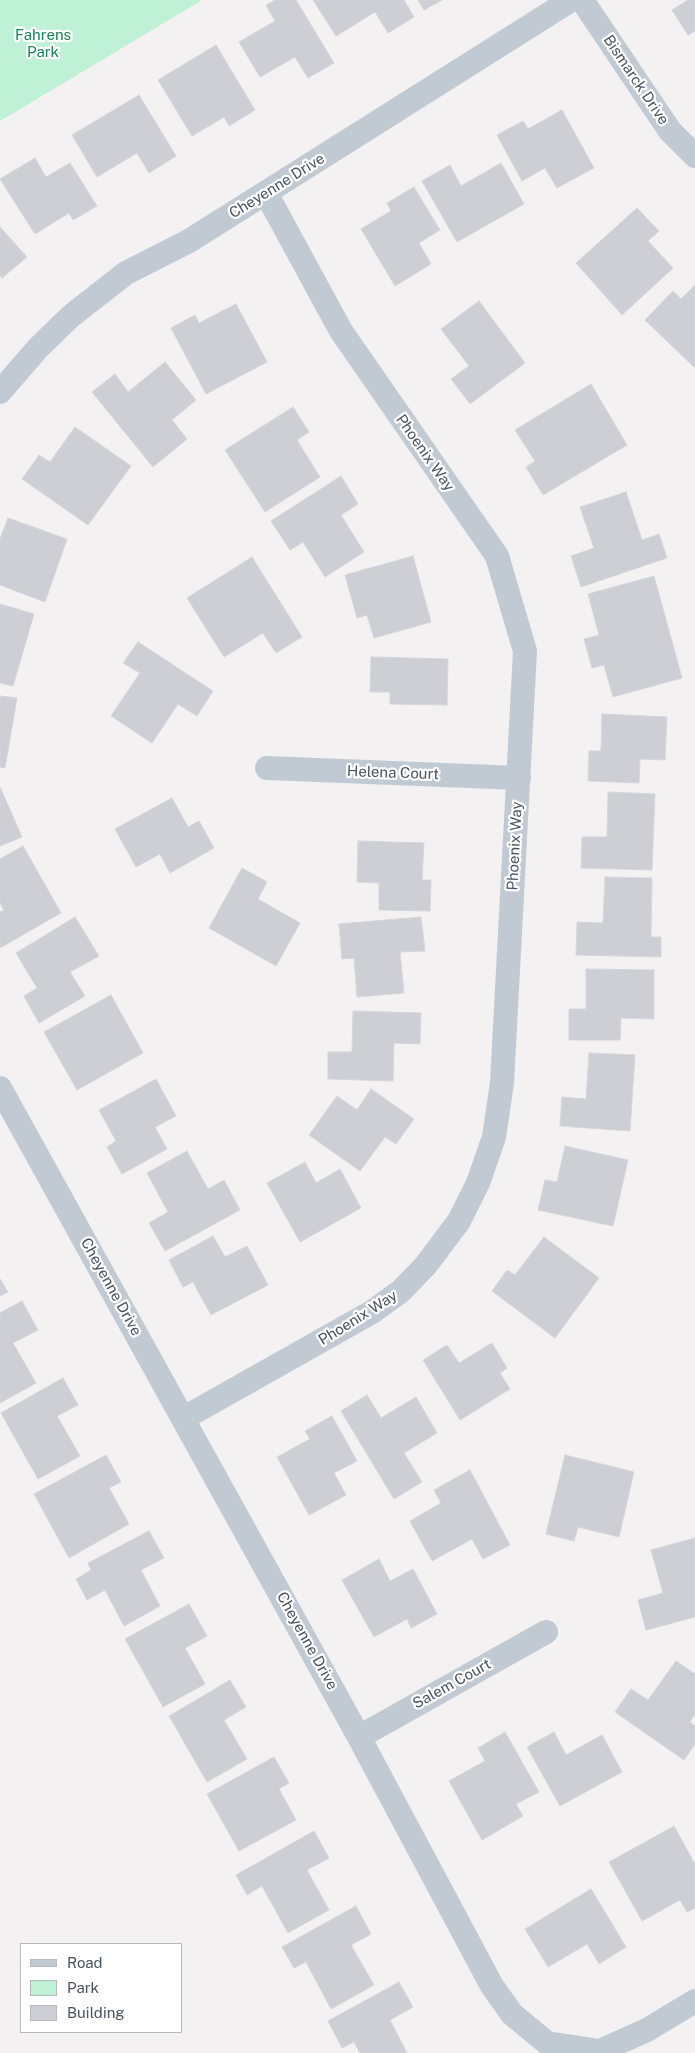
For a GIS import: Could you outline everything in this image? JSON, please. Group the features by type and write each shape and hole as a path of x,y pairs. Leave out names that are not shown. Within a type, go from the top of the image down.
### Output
{"street":[{"name":"Cheyenne Drive","path":"0,392 38,348 71,316 126,273 189,241 571,0"},
{"name":"Bismarck Drive","path":"582,0 670,131 695,156"},
{"name":"Phoenix Way","path":"184,1418 372,1312 401,1291 426,1265 459,1220 478,1183 494,1137 502,1083 525,651 497,556 341,331 266,193"},
{"name":"Helena Court","path":"268,768 519,778"},
{"name":"Cheyenne Drive","path":"0,1088 359,1736 492,1986 512,2014 547,2043 600,2051 647,2030 695,2001"},
{"name":"Salem Court","path":"359,1736 546,1632"}],"green space":[{"name":"Fahrens Park","path":"0,0 202,0 0,121"}],"building":[{"path":"275,0 296,0 334,63 308,78 295,57 260,77 239,42 275,21 266,5"},
{"path":"313,0 404,0 414,17 388,33 375,12 336,36"},
{"path":"418,0 442,0 424,10"},
{"path":"688,0 695,0 695,31 688,35 672,10"},
{"path":"216,45 255,110 229,126 224,117 192,136 158,80"},
{"path":"139,95 176,156 149,173 137,153 97,177 72,135"},
{"path":"562,110 594,168 557,188 545,168 522,181 497,135 523,121 528,129"},
{"path":"35,158 46,177 70,163 97,206 73,220 69,213 35,234 0,179"},
{"path":"501,163 524,204 457,242 422,181 450,165 461,186"},
{"path":"414,187 440,230 419,243 431,264 395,286 361,229 391,211 387,203"},
{"path":"637,208 659,231 648,241 673,268 622,315 576,263"},
{"path":"0,227 27,257 2,278 0,275"},
{"path":"695,285 695,368 645,320 673,291 681,299"},
{"path":"479,301 525,363 470,404 451,379 469,366 441,329"},
{"path":"236,304 267,362 206,394 171,328 195,315 199,323"},
{"path":"165,362 196,400 172,420 187,439 153,467 92,392 115,374 128,392"},
{"path":"591,384 627,445 543,495 526,467 535,461 515,430"},
{"path":"293,407 309,432 297,440 320,477 265,512 225,450"},
{"path":"75,427 131,466 88,525 22,479 39,455 50,462"},
{"path":"341,476 358,504 341,515 364,552 325,577 303,542 290,550 271,521"},
{"path":"626,492 642,540 659,534 667,558 581,587 571,556 594,548 580,507"},
{"path":"8,518 67,539 45,602 0,585 0,539"},
{"path":"413,556 431,622 374,638 367,615 357,618 345,575"},
{"path":"252,557 302,637 276,653 263,633 224,657 187,598"},
{"path":"654,576 682,678 613,697 604,665 592,668 584,639 599,635 588,594"},
{"path":"0,604 34,614 13,686 0,683"},
{"path":"138,642 213,691 197,716 178,704 152,743 111,716 140,673 123,663"},
{"path":"371,657 448,659 447,705 390,704 390,692 370,692"},
{"path":"0,696 17,698 5,768 0,767"},
{"path":"602,714 667,717 665,760 640,759 639,783 588,781 589,751 601,751"},
{"path":"0,787 22,837 0,846"},
{"path":"608,792 655,794 652,870 581,868 582,837 607,837"},
{"path":"172,798 188,827 199,821 214,848 170,873 160,854 136,867 115,829"},
{"path":"358,841 424,843 422,880 431,880 430,911 379,910 379,883 357,882"},
{"path":"23,846 61,913 0,948 0,912 4,910 0,903 0,859"},
{"path":"242,868 267,882 258,899 300,923 276,966 209,928"},
{"path":"605,877 652,878 651,937 661,937 661,957 576,955 577,922 603,923"},
{"path":"75,917 99,956 70,972 85,996 39,1023 24,996 37,988 16,953"},
{"path":"421,917 425,951 400,952 404,993 357,997 354,958 342,959 339,924"},
{"path":"586,969 654,970 654,1019 621,1018 620,1040 569,1040 569,1009 586,1009"},
{"path":"111,995 143,1053 77,1090 44,1032"},
{"path":"353,1011 421,1013 420,1044 394,1043 393,1081 328,1079 328,1052 352,1052"},
{"path":"589,1053 635,1055 630,1131 560,1126 562,1097 586,1099"},
{"path":"156,1079 176,1116 155,1127 167,1149 122,1174 107,1147 116,1141 99,1110"},
{"path":"371,1089 414,1119 396,1144 385,1137 360,1171 309,1135 337,1096 357,1110"},
{"path":"565,1146 628,1160 613,1226 538,1210 545,1180 557,1182"},
{"path":"187,1151 208,1189 224,1180 240,1210 165,1251 149,1223 168,1212 147,1173"},
{"path":"305,1162 316,1183 340,1169 361,1208 300,1242 267,1183"},
{"path":"213,1236 225,1257 247,1246 268,1285 211,1315 193,1282 183,1287 169,1260"},
{"path":"544,1237 599,1278 555,1338 492,1291 507,1270 515,1275"},
{"path":"0,1279 8,1292 0,1296"},
{"path":"22,1301 38,1330 13,1343 36,1383 0,1403 0,1313"},
{"path":"492,1343 507,1368 500,1373 510,1389 460,1420 423,1360 447,1345 459,1363"},
{"path":"63,1378 78,1405 57,1416 80,1456 38,1479 1,1413"},
{"path":"367,1395 381,1418 416,1397 437,1433 404,1453 422,1482 394,1499 341,1411"},
{"path":"332,1416 357,1461 334,1473 346,1495 309,1515 277,1457 310,1439 305,1431"},
{"path":"106,1455 121,1482 109,1488 129,1524 69,1558 34,1494"},
{"path":"565,1455 634,1472 619,1537 578,1527 574,1541 546,1534"},
{"path":"470,1470 510,1545 483,1559 472,1539 432,1561 410,1521 441,1503 434,1490"},
{"path":"149,1531 164,1558 141,1570 160,1606 124,1626 105,1590 87,1600 76,1579 91,1570 88,1563"},
{"path":"695,1538 695,1617 646,1630 638,1600 663,1593 651,1550"},
{"path":"379,1559 390,1581 413,1569 437,1614 411,1628 407,1619 374,1637 342,1580"},
{"path":"189,1604 207,1636 185,1648 205,1684 163,1707 125,1639"},
{"path":"676,1661 695,1674 695,1714 690,1722 695,1726 695,1744 684,1760 615,1712 631,1689 648,1700"},
{"path":"230,1680 246,1707 224,1720 247,1759 207,1782 169,1716"},
{"path":"505,1732 539,1792 516,1804 523,1816 482,1840 449,1781 485,1761 478,1748"},
{"path":"554,1732 566,1755 602,1735 622,1772 560,1806 527,1747"},
{"path":"274,1757 289,1783 279,1789 296,1820 239,1851 207,1794"},
{"path":"674,1826 695,1864 695,1908 687,1912 680,1900 642,1921 609,1862"},
{"path":"314,1831 329,1858 307,1870 329,1910 288,1933 262,1886 247,1895 236,1875"},
{"path":"591,1889 626,1947 599,1964 587,1944 548,1967 525,1929"},
{"path":"356,1906 371,1934 351,1945 374,1985 331,2009 306,1962 294,1968 282,1947"},
{"path":"399,1982 413,2007 390,2020 407,2053 360,2053 354,2042 342,2048 328,2021"}]}
